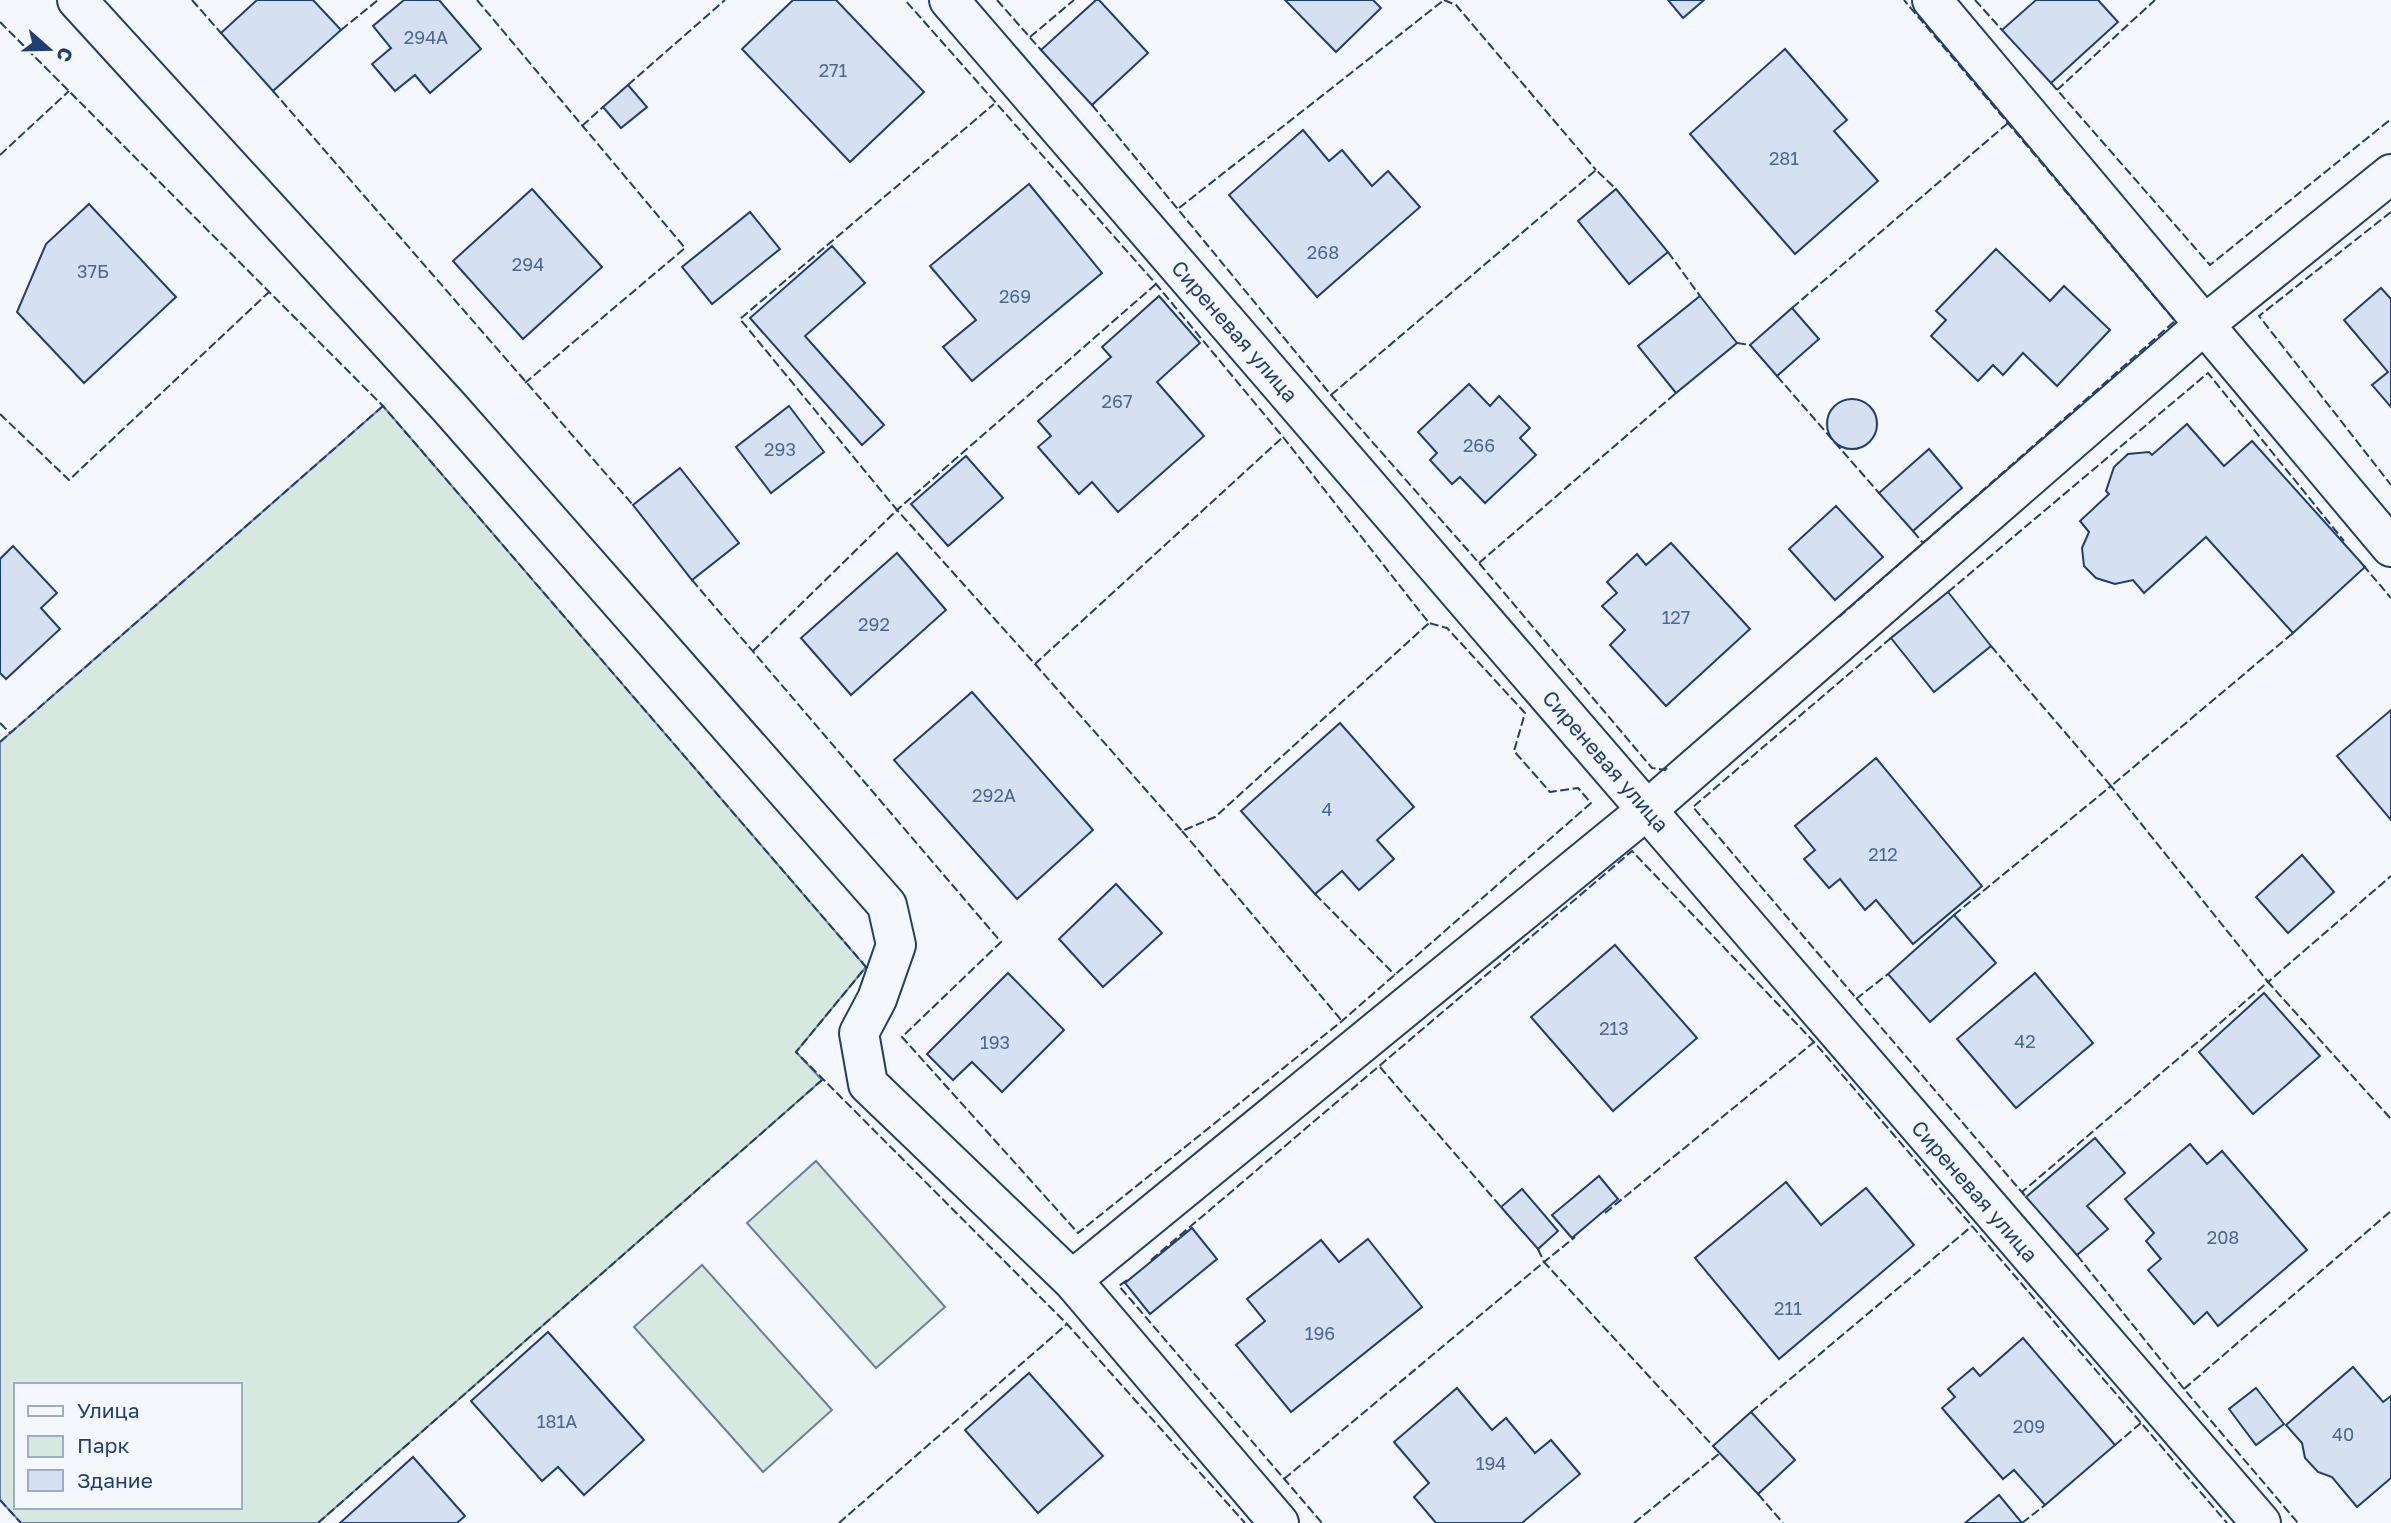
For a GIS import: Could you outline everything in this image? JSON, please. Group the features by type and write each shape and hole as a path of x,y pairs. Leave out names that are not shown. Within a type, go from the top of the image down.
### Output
{"street":[{"path":"78,0 449,407 887,905 896,945 877,999 859,1033 868,1084 1072,1280 1279,1523"},
{"name":"Сиреневая улица","path":"949,0 2261,1523"},
{"path":"1932,0 2391,547"},
{"path":"1072,1280 1648,809 2204,325 2391,174"}],"green space":[{"path":"383,406 866,967 796,1052 822,1080 318,1523 21,1523 0,1500 0,742"},
{"path":"816,1161 945,1307 876,1368 747,1223"},
{"path":"702,1265 832,1410 763,1472 634,1327"}],"building":[{"path":"257,0 313,0 341,30 273,91 221,33"},
{"path":"404,0 439,0 481,49 430,93 415,75 395,91 372,64 391,48 373,26"},
{"path":"793,0 836,0 924,92 850,162 742,49"},
{"path":"1099,0 1148,53 1092,105 1041,50"},
{"path":"1285,0 1373,0 1381,8 1336,52"},
{"path":"1668,0 1704,0 1683,18"},
{"path":"2036,0 2098,0 2118,22 2051,83 2002,30"},
{"path":"1785,49 1847,120 1834,131 1878,181 1795,254 1690,134"},
{"path":"628,85 647,107 621,128 603,107"},
{"path":"1303,130 1329,161 1342,150 1372,186 1388,171 1420,207 1317,297 1229,195"},
{"path":"1029,184 1102,273 972,381 943,347 976,320 930,266"},
{"path":"532,189 602,267 523,339 453,261"},
{"path":"1616,189 1668,252 1629,284 1578,221"},
{"path":"89,204 176,297 84,383 17,312 46,244"},
{"path":"750,212 780,249 712,304 682,267"},
{"path":"832,246 865,283 805,336 884,425 862,445 750,318"},
{"path":"1996,249 2050,301 2064,286 2110,330 2057,386 2023,353 2003,375 1993,365 1978,381 1931,336 1946,320 1936,311"},
{"path":"2381,288 2391,299 2391,407 2372,385 2388,372 2344,320"},
{"path":"1159,296 1200,343 1157,382 1204,436 1118,512 1092,482 1079,494 1038,447 1051,436 1038,421 1111,357 1102,347"},
{"path":"1700,296 1737,343 1676,393 1638,346"},
{"path":"1792,308 1819,339 1777,376 1750,345"},
{"path":"1469,384 1490,406 1499,396 1530,428 1520,438 1536,455 1485,503 1460,477 1452,484 1430,460 1437,453 1418,432"},
{"path":"1852,399 1870,406 1877,424 1870,442 1852,449 1834,442 1827,424 1834,406"},
{"path":"789,406 824,452 771,493 736,447"},
{"path":"2187,424 2224,466 2252,441 2365,567 2293,633 2206,537 2144,593 2133,580 2115,584 2096,578 2084,566 2082,548 2089,532 2080,521 2109,494 2106,491 2114,467 2128,454 2149,452 2152,455"},
{"path":"1929,449 1962,488 1913,531 1879,493"},
{"path":"966,456 1003,498 948,546 911,504"},
{"path":"680,468 739,543 692,580 633,505"},
{"path":"1836,506 1883,557 1835,600 1789,549"},
{"path":"1671,543 1750,629 1666,706 1610,645 1625,630 1602,606 1617,593 1607,582 1637,554 1646,565"},
{"path":"13,546 57,593 41,608 60,629 6,679 0,673 0,559"},
{"path":"897,553 946,610 851,695 801,638"},
{"path":"1948,592 1991,646 1934,692 1891,638"},
{"path":"972,692 1093,830 1017,899 894,760"},
{"path":"2391,710 2391,820 2337,756"},
{"path":"1340,723 1414,807 1377,840 1394,859 1359,890 1342,871 1315,894 1241,811"},
{"path":"1876,758 1982,886 1913,944 1876,900 1865,910 1840,879 1829,888 1804,859 1815,850 1795,826"},
{"path":"2302,855 2334,892 2288,933 2256,897"},
{"path":"1116,884 1162,933 1103,987 1059,939"},
{"path":"1954,915 1996,963 1930,1022 1888,974"},
{"path":"1615,945 1697,1038 1613,1111 1531,1017"},
{"path":"1008,973 1064,1030 1002,1092 972,1062 953,1080 927,1054"},
{"path":"2035,973 2093,1043 2016,1108 1957,1039"},
{"path":"2264,993 2320,1056 2253,1114 2199,1052"},
{"path":"2095,1138 2125,1173 2087,1206 2108,1229 2077,1255 2026,1197"},
{"path":"2190,1144 2207,1164 2222,1151 2307,1250 2218,1326 2207,1312 2194,1324 2148,1270 2161,1259 2146,1241 2154,1233 2125,1199"},
{"path":"1599,1176 1618,1199 1572,1238 1552,1215"},
{"path":"1786,1182 1821,1225 1866,1188 1914,1245 1779,1359 1695,1258"},
{"path":"1522,1189 1558,1231 1538,1249 1501,1207"},
{"path":"1192,1228 1217,1259 1150,1314 1125,1283"},
{"path":"1368,1239 1422,1307 1291,1412 1236,1345 1265,1321 1247,1299 1321,1240 1339,1262"},
{"path":"548,1332 644,1440 584,1495 558,1467 542,1481 471,1401"},
{"path":"2023,1338 2115,1445 2045,1505 2014,1470 2003,1479 1942,1408 1955,1397 1948,1389 1973,1368 1980,1376"},
{"path":"2353,1367 2383,1402 2391,1396 2391,1478 2357,1507 2332,1477 2318,1472 2305,1458 2302,1443 2286,1425"},
{"path":"1029,1373 1103,1456 1038,1513 965,1430"},
{"path":"1457,1388 1492,1430 1506,1418 1535,1453 1551,1440 1580,1474 1522,1523 1436,1523 1414,1497 1429,1483 1394,1442"},
{"path":"2256,1388 2284,1424 2256,1445 2229,1409"},
{"path":"1751,1412 1795,1460 1758,1494 1713,1446"},
{"path":"413,1457 465,1516 457,1523 340,1523"},
{"path":"1999,1495 2022,1523 1965,1523"}],"fence":[{"path":"192,0 221,33"},
{"path":"341,30 378,0"},
{"path":"477,0 685,248 525,383"},
{"path":"628,85 725,0"},
{"path":"692,580 1001,942 902,1037 1078,1233 1342,1021 1591,803 1578,788 1550,792 1514,751 1525,713 1447,628 1429,623 1283,437 1156,284 905,0"},
{"path":"997,0 1041,50"},
{"path":"1030,37 1074,0"},
{"path":"1444,0 1456,5 1596,170"},
{"path":"1179,208 1444,0"},
{"path":"1839,617 2175,321 1904,0"},
{"path":"1975,0 2002,30"},
{"path":"2057,90 2155,0"},
{"path":"0,22 383,406 866,967 796,1052 1067,1324 1245,1523"},
{"path":"2051,83 2210,265 2391,119"},
{"path":"0,155 69,91"},
{"path":"273,91 633,505"},
{"path":"753,651 897,510 740,319 994,104"},
{"path":"1092,105 1331,395 1479,563 1652,768 1665,770 1668,767"},
{"path":"582,126 603,107"},
{"path":"1792,308 2008,123"},
{"path":"1331,395 1596,170 1616,189"},
{"path":"2391,212 2259,316 2391,485"},
{"path":"1668,252 1700,296"},
{"path":"1156,284 897,510 1035,664 1283,437"},
{"path":"0,414 69,480 269,292"},
{"path":"1737,343 1750,345"},
{"path":"1948,592 2208,373 2344,541"},
{"path":"1777,376 1879,493"},
{"path":"1479,563 1676,393"},
{"path":"0,742 383,406"},
{"path":"1913,531 1923,543"},
{"path":"2363,565 2391,598"},
{"path":"1035,664 1182,831 1215,817 1429,623"},
{"path":"1991,646 2111,786 2293,633"},
{"path":"1891,638 1693,807 2026,1197"},
{"path":"0,723 10,733"},
{"path":"1954,915 2111,786 2268,982 2391,876"},
{"path":"1182,831 1342,1021"},
{"path":"1151,1260 1632,851 1814,1042 2227,1523"},
{"path":"1315,894 1395,975"},
{"path":"1856,999 1888,974"},
{"path":"2024,1194 2022,1192 2268,982 2391,1119"},
{"path":"1605,1213 1814,1042"},
{"path":"1380,1067 1501,1207"},
{"path":"318,1523 822,1080"},
{"path":"2184,1389 2391,1211"},
{"path":"1751,1412 1972,1226"},
{"path":"1538,1249 1544,1262 1575,1237"},
{"path":"2077,1255 2184,1389 2298,1523"},
{"path":"1284,1479 1544,1262 1713,1446"},
{"path":"1127,1280 1119,1286 1322,1523"},
{"path":"839,1523 1067,1324"},
{"path":"2115,1445 2141,1423"},
{"path":"1634,1523 1720,1453"},
{"path":"1758,1494 1783,1523"},
{"path":"0,1500 21,1523"},
{"path":"2022,1523 2045,1505"}]}
